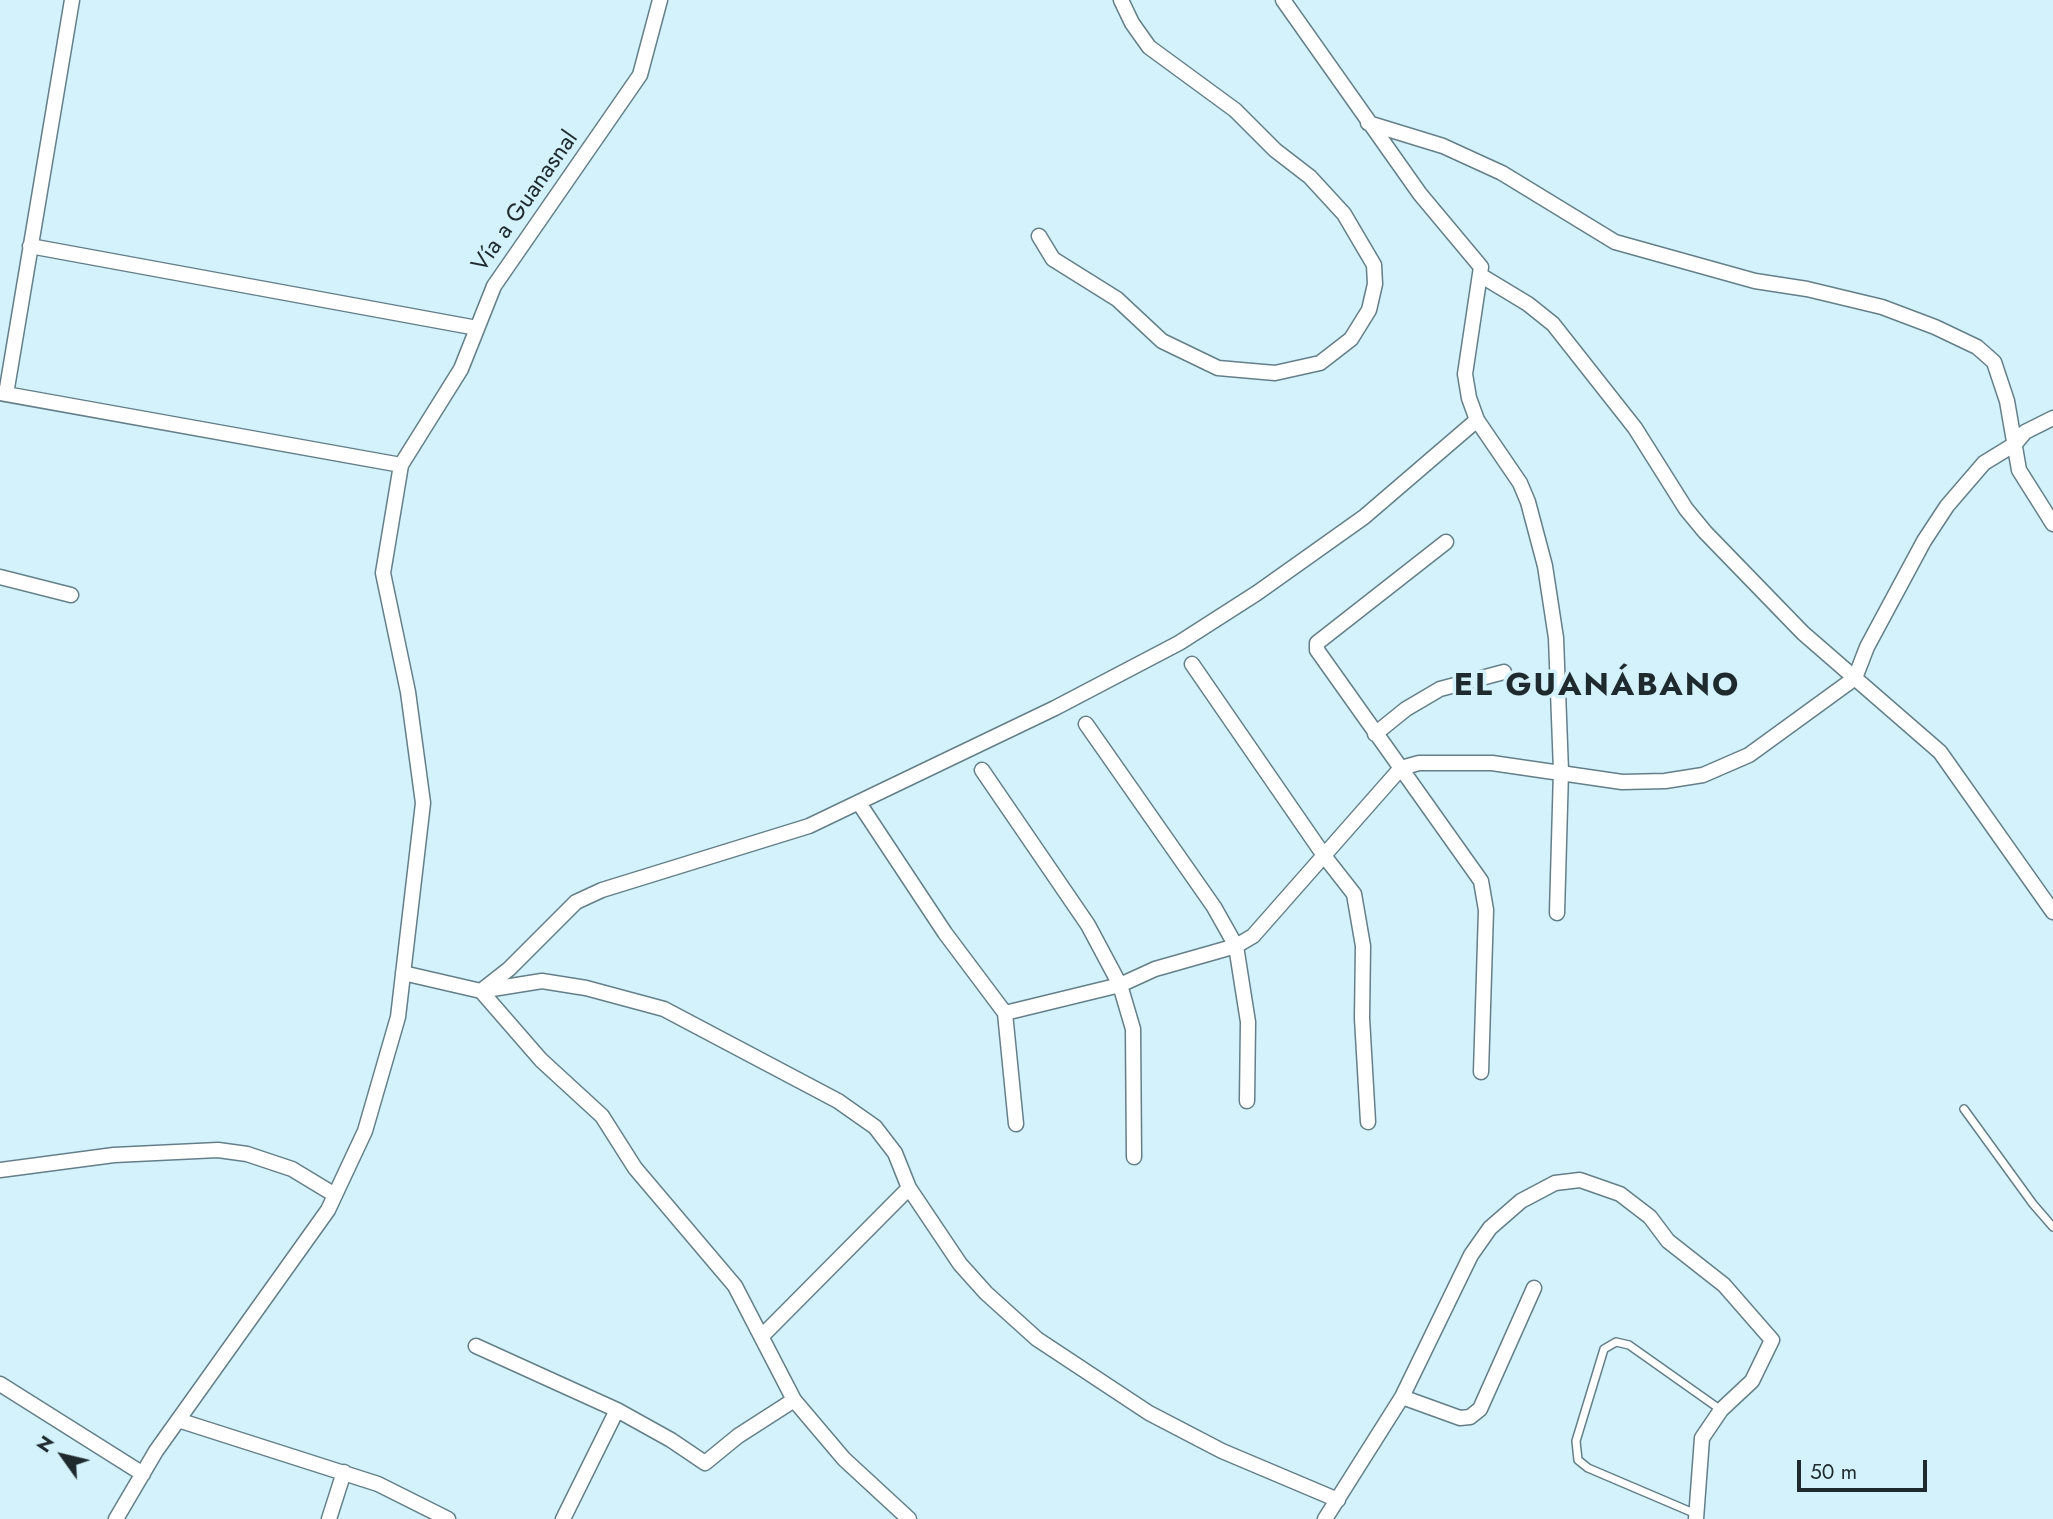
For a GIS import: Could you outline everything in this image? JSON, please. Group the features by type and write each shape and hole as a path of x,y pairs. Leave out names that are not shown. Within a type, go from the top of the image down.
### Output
{"street":[{"path":"72,0 3,393 401,465 383,573 408,692 423,803 398,1017 365,1131 328,1210 178,1420 116,1519"},
{"name":"Vía a Guanasnal","path":"401,465 461,369 494,286 640,75 660,0"},
{"path":"1039,236 1053,259 1117,299 1162,341 1218,368 1238,372 1275,373 1320,363 1351,339 1369,310 1375,284 1374,265 1370,254 1344,214 1310,177 1275,150 1235,110 1149,47 1132,23 1121,0"},
{"path":"1283,0 1420,194 1481,267 1465,374 1477,420 1520,483 1545,566 1559,668 1561,771 1558,913"},
{"path":"1368,123 1443,146 1502,173 1615,242 1755,281 1807,289 1882,307 1966,342 1994,362 2007,401 2019,470 2053,524"},
{"path":"30,246 477,328"},
{"path":"1480,275 1528,304 1553,324 1635,428 1686,509 1705,532 1803,632 1940,752 2053,912"},
{"path":"1005,1013 1120,985 1155,969 1236,946 1254,936 1401,768 1442,762 1492,763 1622,782 1665,781 1703,775 1749,755 1855,678 1867,647 1924,541 1947,506 1984,463 2015,444 2025,432 2053,418"},
{"path":"481,991 509,969 576,902 602,890 809,826 1179,643 1257,593 1364,517 1477,420"},
{"path":"1446,542 1317,643 1317,650 1481,881 1486,910 1481,1072"},
{"path":"0,577 71,595"},
{"path":"1192,663 1325,857 1354,894 1360,913 1368,1122"},
{"path":"1376,734 1406,709 1440,689 1504,672"},
{"path":"1086,724 1214,907 1236,946 1248,1022 1247,1101"},
{"path":"982,770 1088,925 1120,985 1133,1029 1134,1157"},
{"path":"859,803 945,933 1005,1013 1016,1124"},
{"path":"403,973 481,991 542,981 586,988 664,1009 826,1094 866,1121 895,1153 909,1188 960,1264 986,1293 1037,1339 1149,1413 1222,1451 1338,1500"},
{"path":"481,991 541,1060 602,1116 635,1168 735,1286 763,1335 794,1400 844,1459 909,1519"},
{"path":"0,1170 114,1155 218,1150 247,1154 292,1169 335,1195"},
{"path":"1325,1519 1402,1397 1471,1255 1490,1228 1521,1201 1555,1183 1580,1180 1620,1194 1650,1217 1668,1241 1724,1285 1772,1340 1752,1381 1721,1410 1702,1438 1696,1517"},
{"path":"763,1335 909,1188"},
{"path":"1402,1397 1460,1418 1470,1417 1480,1409 1535,1288"},
{"path":"476,1346 617,1410 671,1440 705,1463 738,1436 794,1400"},
{"path":"0,1384 143,1474"},
{"path":"563,1519 617,1410"},
{"path":"178,1420 378,1484 447,1519"},
{"path":"329,1519 344,1472"}],"lane":[{"path":"1965,1109 2033,1204 2053,1227"},
{"path":"1696,1517 1588,1468 1578,1460 1576,1441 1604,1349 1616,1342 1629,1345 1721,1410"}],"district":[{"name":"EL GUANÁBANO","path":"1597,687"}]}
